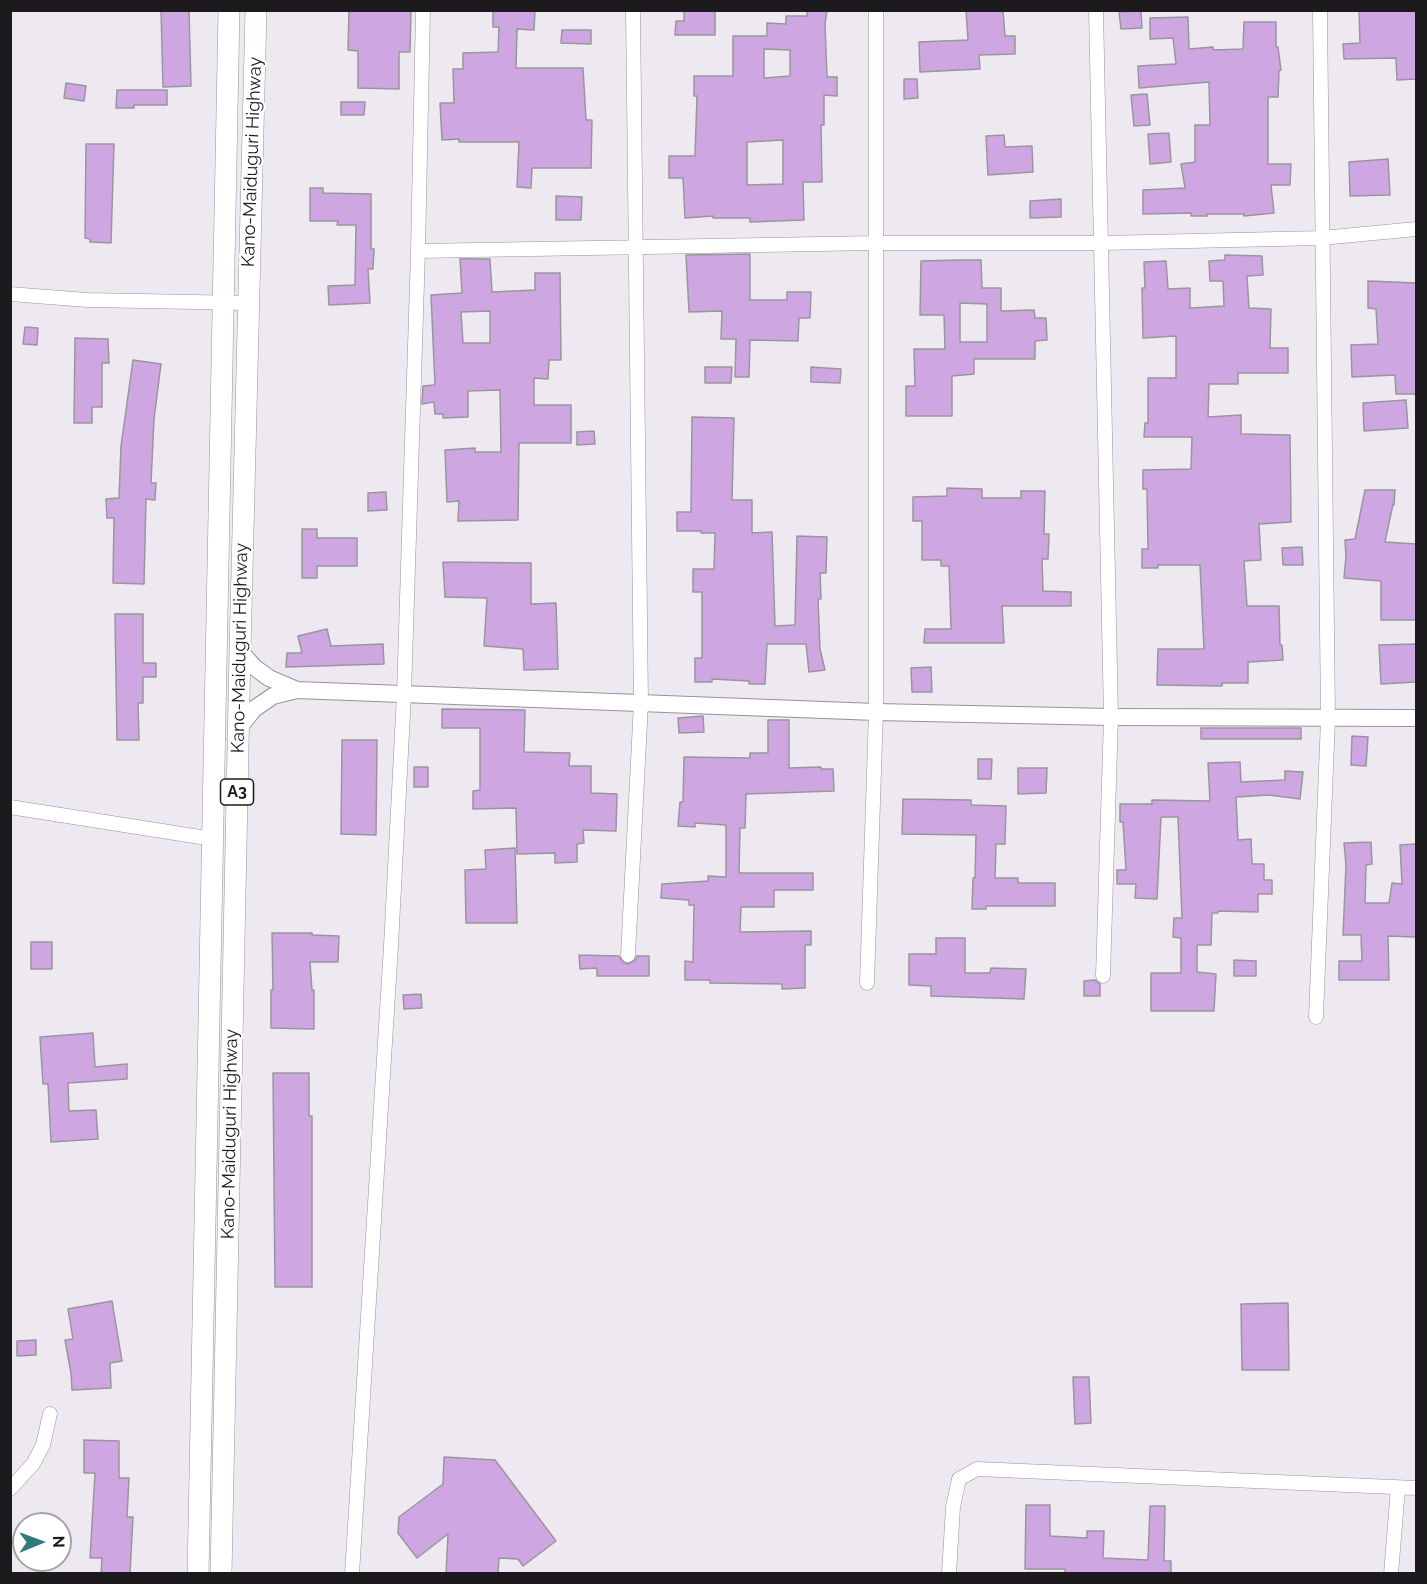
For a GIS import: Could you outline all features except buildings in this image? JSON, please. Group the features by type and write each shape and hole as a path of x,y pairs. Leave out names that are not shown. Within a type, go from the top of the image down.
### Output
{"highway":[{"name":"Kano-Maiduguri Highway","path":"198,1574 229,10"},
{"name":"Kano-Maiduguri Highway","path":"221,1574 238,729 256,10"}],"street":[{"path":"352,1574 391,946 404,694 423,10"},
{"path":"628,955 641,703 633,10"},
{"path":"867,983 876,712 878,243 876,10"},
{"path":"1096,10 1111,717 1103,976"},
{"path":"1316,1017 1328,719 1320,10"},
{"path":"418,251 878,243 1102,243 1322,238 1416,229"},
{"path":"10,294 87,300 248,303"},
{"path":"240,651 254,667 269,678 297,690"},
{"path":"238,729 254,710 273,696 297,690 876,712 1111,717 1416,718"},
{"path":"10,807 213,839"},
{"path":"10,1489 33,1464 43,1445 50,1414"},
{"path":"949,1574 953,1507 959,1479 977,1469 1416,1488"},
{"path":"1390,1574 1398,1488"}]}
